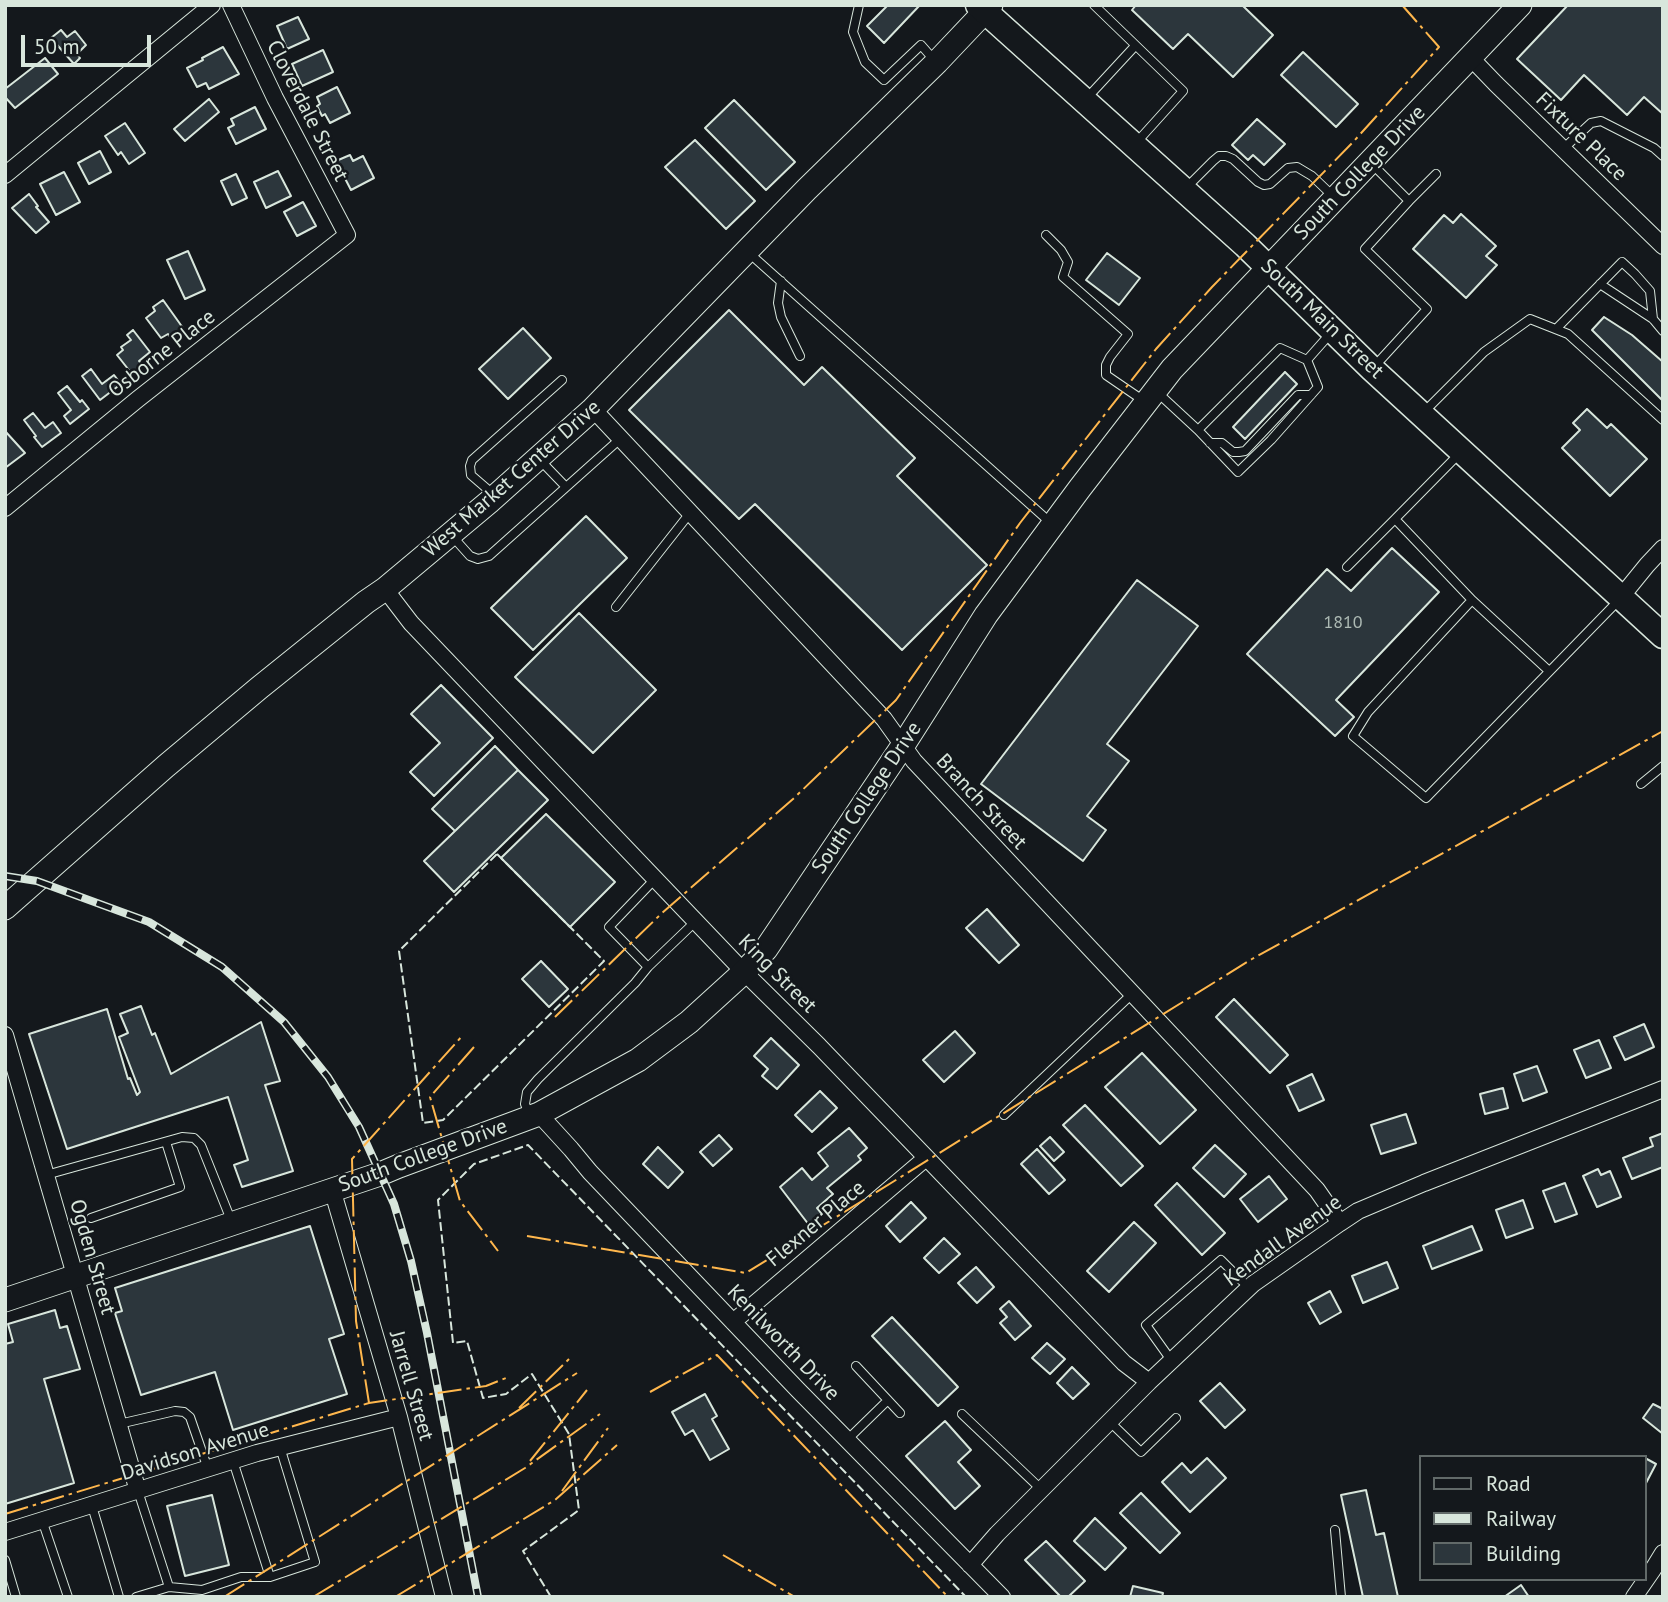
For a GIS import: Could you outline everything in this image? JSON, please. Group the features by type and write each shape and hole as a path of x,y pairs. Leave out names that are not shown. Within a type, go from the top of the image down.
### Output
{"main road":[{"name":"South College Drive","path":"5,1300 380,1174 535,1115 638,1060 689,1022 766,949 902,747 986,615 1172,369 1520,5"},
{"name":"West Market Center Drive","path":"5,908 197,740 385,589 593,410 813,183 937,62 985,8"},
{"name":"South Main Street","path":"985,8 1245,245 1372,369 1663,636"}],"street":[{"path":"5,175 212,5"},
{"name":"Cloverdale Street","path":"231,5 275,98 347,234"},
{"name":"Fixture Place","path":"1470,57 1663,246"},
{"name":"Osborne Place","path":"5,508 347,234"},
{"name":"Branch Street","path":"593,410 884,719 914,761 1317,1190 1340,1223"},
{"path":"1621,597 1663,548"},
{"name":"King Street","path":"385,589 411,623 744,972 819,1046 1124,1363 1149,1382"},
{"name":"Ogden Street","path":"5,1035 138,1491"},
{"name":"Kendall Avenue","path":"970,1565 997,1534 1171,1360 1249,1288 1340,1223 1359,1211 1424,1183 1663,1089"},
{"name":"Kenilworth Drive","path":"535,1115 847,1440 1003,1597"},
{"name":"Flexner Place","path":"733,1321 926,1158"},
{"name":"Jarrell Street","path":"332,1189 399,1417 444,1597"},
{"name":"Davidson Avenue","path":"5,1532 233,1461 399,1417"},
{"path":"1647,1578 1663,1553"},
{"path":"1634,1597 1645,1581"}],"lane":[{"path":"859,5 853,32 865,62 900,98"},
{"path":"1094,5 1183,91 1133,145"},
{"path":"884,80 921,45 937,62"},
{"path":"1084,101 1135,46"},
{"path":"1563,149 1591,123 1601,121 1654,148 1663,156"},
{"path":"1184,190 1213,160 1226,156 1264,185 1270,184 1287,168 1297,167 1312,176 1335,198"},
{"path":"1370,162 1409,201"},
{"path":"1372,369 1427,309 1364,249 1436,174"},
{"path":"1046,235 1062,250 1068,262 1063,276 1128,334 1110,357 1106,365 1106,375 1151,397 1198,430 1238,472 1318,387 1307,360 1280,348 1198,430"},
{"path":"747,251 1053,524"},
{"path":"1556,329 1622,262 1650,291 1653,318"},
{"path":"781,281 778,303 781,317 800,356"},
{"path":"1601,284 1653,318 1663,331"},
{"path":"1422,414 1484,352 1531,318 1568,334 1663,420"},
{"path":"1307,360 1333,331"},
{"path":"495,496 471,475 472,460 562,380"},
{"path":"1210,443 1222,443 1233,452 1245,451 1298,395 1311,395"},
{"path":"450,534 470,556 478,559 489,556 620,439"},
{"path":"1347,567 1462,451"},
{"path":"538,458 566,487"},
{"path":"616,607 690,513"},
{"path":"1395,519 1472,600 1549,671"},
{"path":"1472,600 1368,712 1353,736 1426,798 1621,597"},
{"path":"1641,785 1663,766"},
{"path":"648,967 609,927 655,879"},
{"path":"535,1115 525,1104 527,1092 696,921"},
{"path":"1004,1115 1132,994"},
{"path":"46,1175 182,1137 194,1138 201,1145 232,1223"},
{"path":"91,1218 180,1186 166,1142"},
{"path":"1171,1360 1146,1325 1221,1260 1249,1288"},
{"path":"856,1366 900,1413"},
{"path":"847,1440 888,1400"},
{"path":"119,1424 175,1411 184,1412 190,1417 208,1469"},
{"path":"962,1414 1042,1490"},
{"path":"1109,1421 1141,1452 1176,1418"},
{"path":"136,1597 169,1587 202,1590 241,1577 270,1577 315,1562 281,1447"},
{"path":"233,1461 270,1577"},
{"path":"138,1491 169,1587"},
{"path":"92,1506 119,1597"},
{"path":"42,1520 68,1597"},
{"path":"1335,1530 1341,1597"},
{"path":"5,1560 16,1597"}],"building":[{"path":"888,5 920,5 884,43 867,26"},
{"path":"1136,5 1242,5 1273,35 1233,77 1188,34 1173,49 1132,10"},
{"path":"1568,5 1663,5 1663,114 1644,97 1627,115 1584,75 1561,100 1517,59"},
{"path":"298,17 309,39 287,49 277,26"},
{"path":"61,30 67,37 75,31 86,45 77,54 80,58 74,64 51,38"},
{"path":"223,47 239,74 209,89 206,83 197,87 187,68"},
{"path":"323,50 333,72 302,86 292,64"},
{"path":"1303,52 1358,104 1336,127 1281,75"},
{"path":"45,58 58,74 15,108 5,97 5,89"},
{"path":"337,87 350,113 330,123 325,114 322,116 317,106 320,104 317,97"},
{"path":"209,99 219,112 185,141 174,129"},
{"path":"734,100 795,162 766,190 705,128"},
{"path":"255,107 266,129 236,144 228,128 234,125 231,119"},
{"path":"1257,119 1285,144 1264,165 1253,155 1248,160 1232,145"},
{"path":"125,123 145,153 129,164 121,152 118,155 105,136"},
{"path":"695,140 755,201 726,229 665,167"},
{"path":"100,151 111,172 89,184 78,163"},
{"path":"350,155 353,161 363,156 374,178 351,190 336,161"},
{"path":"278,171 291,196 266,208 254,182"},
{"path":"64,172 80,202 56,215 40,184"},
{"path":"236,174 247,198 232,205 221,181"},
{"path":"29,194 49,222 36,233 12,208"},
{"path":"303,202 316,226 297,236 284,212"},
{"path":"1461,214 1496,246 1486,256 1497,265 1466,298 1413,249 1444,215 1453,223"},
{"path":"188,251 205,290 185,299 167,260"},
{"path":"1107,253 1140,278 1119,305 1086,280"},
{"path":"163,300 183,328 170,337 168,334 161,338 146,318 155,311 153,307"},
{"path":"729,310 804,385 822,367 915,458 897,476 987,565 902,650 755,504 739,519 629,410"},
{"path":"1604,317 1632,335 1663,362 1663,401 1592,330"},
{"path":"523,328 551,358 508,399 479,369"},
{"path":"133,330 150,352 139,361 143,366 132,374 117,355 123,350 121,347 131,340 127,335"},
{"path":"91,369 102,384 114,375 121,384 100,400 82,376"},
{"path":"1285,372 1297,384 1245,439 1233,427"},
{"path":"67,386 89,409 70,424 64,416 71,410 58,393"},
{"path":"1587,409 1607,428 1611,424 1647,459 1610,496 1562,448 1580,430 1573,423"},
{"path":"33,413 45,428 53,422 61,433 42,447 24,420"},
{"path":"5,431 25,453 5,468 6,451"},
{"path":"586,516 627,558 533,650 491,608"},
{"path":"1392,548 1439,592 1336,700 1354,717 1335,736 1247,654 1327,569 1351,591"},
{"path":"1137,580 1198,626 1107,744 1129,761 1087,816 1106,830 1083,861 981,784"},
{"path":"579,613 656,690 593,753 515,677"},
{"path":"441,685 493,738 434,796 410,772 440,743 411,714"},
{"path":"495,746 518,770 455,831 432,809"},
{"path":"518,770 548,800 454,892 424,861"},
{"path":"546,814 615,882 570,927 501,858"},
{"path":"987,909 1019,945 999,963 966,928"},
{"path":"541,961 568,989 549,1007 522,979"},
{"path":"1234,999 1288,1055 1270,1073 1216,1017"},
{"path":"141,1006 171,1074 261,1022 280,1081 265,1085 293,1171 242,1187 234,1165 248,1160 228,1097 67,1149 29,1034 107,1009 128,1079 130,1078 137,1095 140,1092 119,1037 128,1033 120,1014"},
{"path":"1644,1024 1654,1047 1625,1060 1614,1037"},
{"path":"955,1031 975,1053 944,1082 923,1060"},
{"path":"771,1038 799,1065 777,1089 762,1076 768,1069 754,1056"},
{"path":"1599,1040 1611,1068 1586,1078 1574,1050"},
{"path":"1142,1053 1196,1110 1160,1144 1105,1087"},
{"path":"1537,1066 1547,1092 1523,1101 1514,1074"},
{"path":"1312,1074 1324,1100 1299,1111 1287,1086"},
{"path":"1503,1088 1508,1108 1485,1114 1480,1094"},
{"path":"820,1091 837,1108 812,1132 795,1115"},
{"path":"1085,1105 1143,1166 1121,1186 1063,1125"},
{"path":"1406,1114 1416,1143 1381,1154 1371,1125"},
{"path":"849,1128 867,1148 858,1156 861,1160 827,1188 833,1194 817,1208 822,1214 809,1225 780,1187 802,1168 812,1180 828,1166 818,1153"},
{"path":"1663,1133 1663,1167 1632,1179 1623,1158 1653,1146 1650,1138"},
{"path":"719,1135 732,1149 713,1166 700,1152"},
{"path":"1050,1137 1064,1152 1054,1161 1040,1146"},
{"path":"1215,1145 1246,1174 1224,1197 1193,1168"},
{"path":"658,1147 683,1172 668,1188 643,1164"},
{"path":"1037,1149 1065,1180 1049,1194 1021,1164"},
{"path":"1598,1169 1601,1175 1610,1171 1621,1197 1597,1207 1583,1176"},
{"path":"1269,1176 1287,1199 1258,1222 1240,1199"},
{"path":"1177,1183 1225,1233 1202,1255 1155,1205"},
{"path":"1565,1183 1577,1214 1555,1222 1543,1191"},
{"path":"1523,1200 1533,1228 1506,1238 1496,1210"},
{"path":"911,1202 926,1218 900,1242 886,1226"},
{"path":"1134,1222 1156,1243 1109,1292 1087,1271"},
{"path":"310,1226 344,1334 329,1339 347,1394 233,1430 215,1372 141,1395 115,1313 122,1311 115,1288"},
{"path":"1472,1226 1482,1250 1432,1269 1423,1246"},
{"path":"944,1238 960,1254 939,1273 924,1258"},
{"path":"1387,1262 1398,1288 1363,1303 1352,1276"},
{"path":"976,1267 994,1287 977,1303 958,1283"},
{"path":"1330,1291 1341,1312 1320,1324 1308,1303"},
{"path":"1009,1301 1031,1326 1015,1340 1000,1323 1007,1317 1000,1309"},
{"path":"55,1310 60,1328 67,1326 80,1369 44,1379 74,1483 5,1504 5,1344 13,1342 8,1324"},
{"path":"892,1317 958,1387 938,1406 872,1336"},
{"path":"1047,1343 1065,1359 1050,1374 1032,1358"},
{"path":"1072,1367 1089,1384 1073,1399 1057,1383"},
{"path":"1220,1383 1245,1410 1225,1428 1200,1401"},
{"path":"705,1394 717,1416 712,1419 729,1449 710,1460 693,1430 685,1435 672,1412"},
{"path":"1653,1404 1663,1409 1663,1434 1643,1418"},
{"path":"945,1421 971,1450 958,1462 980,1486 955,1509 906,1456"},
{"path":"1207,1458 1226,1478 1190,1512 1162,1482 1182,1463 1191,1473"},
{"path":"1647,1459 1656,1464 1647,1481"},
{"path":"1366,1490 1376,1535 1384,1533 1398,1597 1363,1597 1341,1495"},
{"path":"1141,1493 1180,1533 1160,1553 1120,1513"},
{"path":"212,1495 229,1565 185,1576 167,1506"},
{"path":"1095,1518 1126,1548 1105,1570 1074,1541"},
{"path":"1046,1541 1085,1581 1068,1597 1061,1597 1025,1560"},
{"path":"1521,1585 1529,1597 1504,1597"},
{"path":"1133,1586 1163,1593 1162,1597 1130,1597"}],"railway":[{"path":"5,876 37,881 149,922 222,967 284,1022 328,1077 359,1127 394,1204 411,1261 478,1597"}],"fence":[{"path":"497,854 604,961 443,1120 423,1123 399,951 497,854"},
{"path":"551,1597 523,1551 579,1510 569,1434 532,1374 506,1394 483,1398 467,1341 453,1343 438,1200 474,1164 528,1145 966,1597"}],"power":[{"path":"555,1017 662,913 793,799 896,700 1020,523 1156,349 1212,287 1354,141 1439,47 1402,5"},
{"path":"527,1236 746,1273 1252,959 1663,731"},
{"path":"369,1403 356,1321 352,1159 463,1035"},
{"path":"474,1047 430,1097 460,1201 498,1251"},
{"path":"650,1392 717,1355 948,1597"},
{"path":"519,1408 569,1359"},
{"path":"224,1597 577,1373"},
{"path":"5,1514 369,1403 486,1386 506,1378"},
{"path":"530,1461 587,1390"},
{"path":"313,1597 525,1468 600,1414"},
{"path":"562,1491 608,1428"},
{"path":"395,1597 555,1500 617,1445"},
{"path":"723,1555 795,1597"}]}
